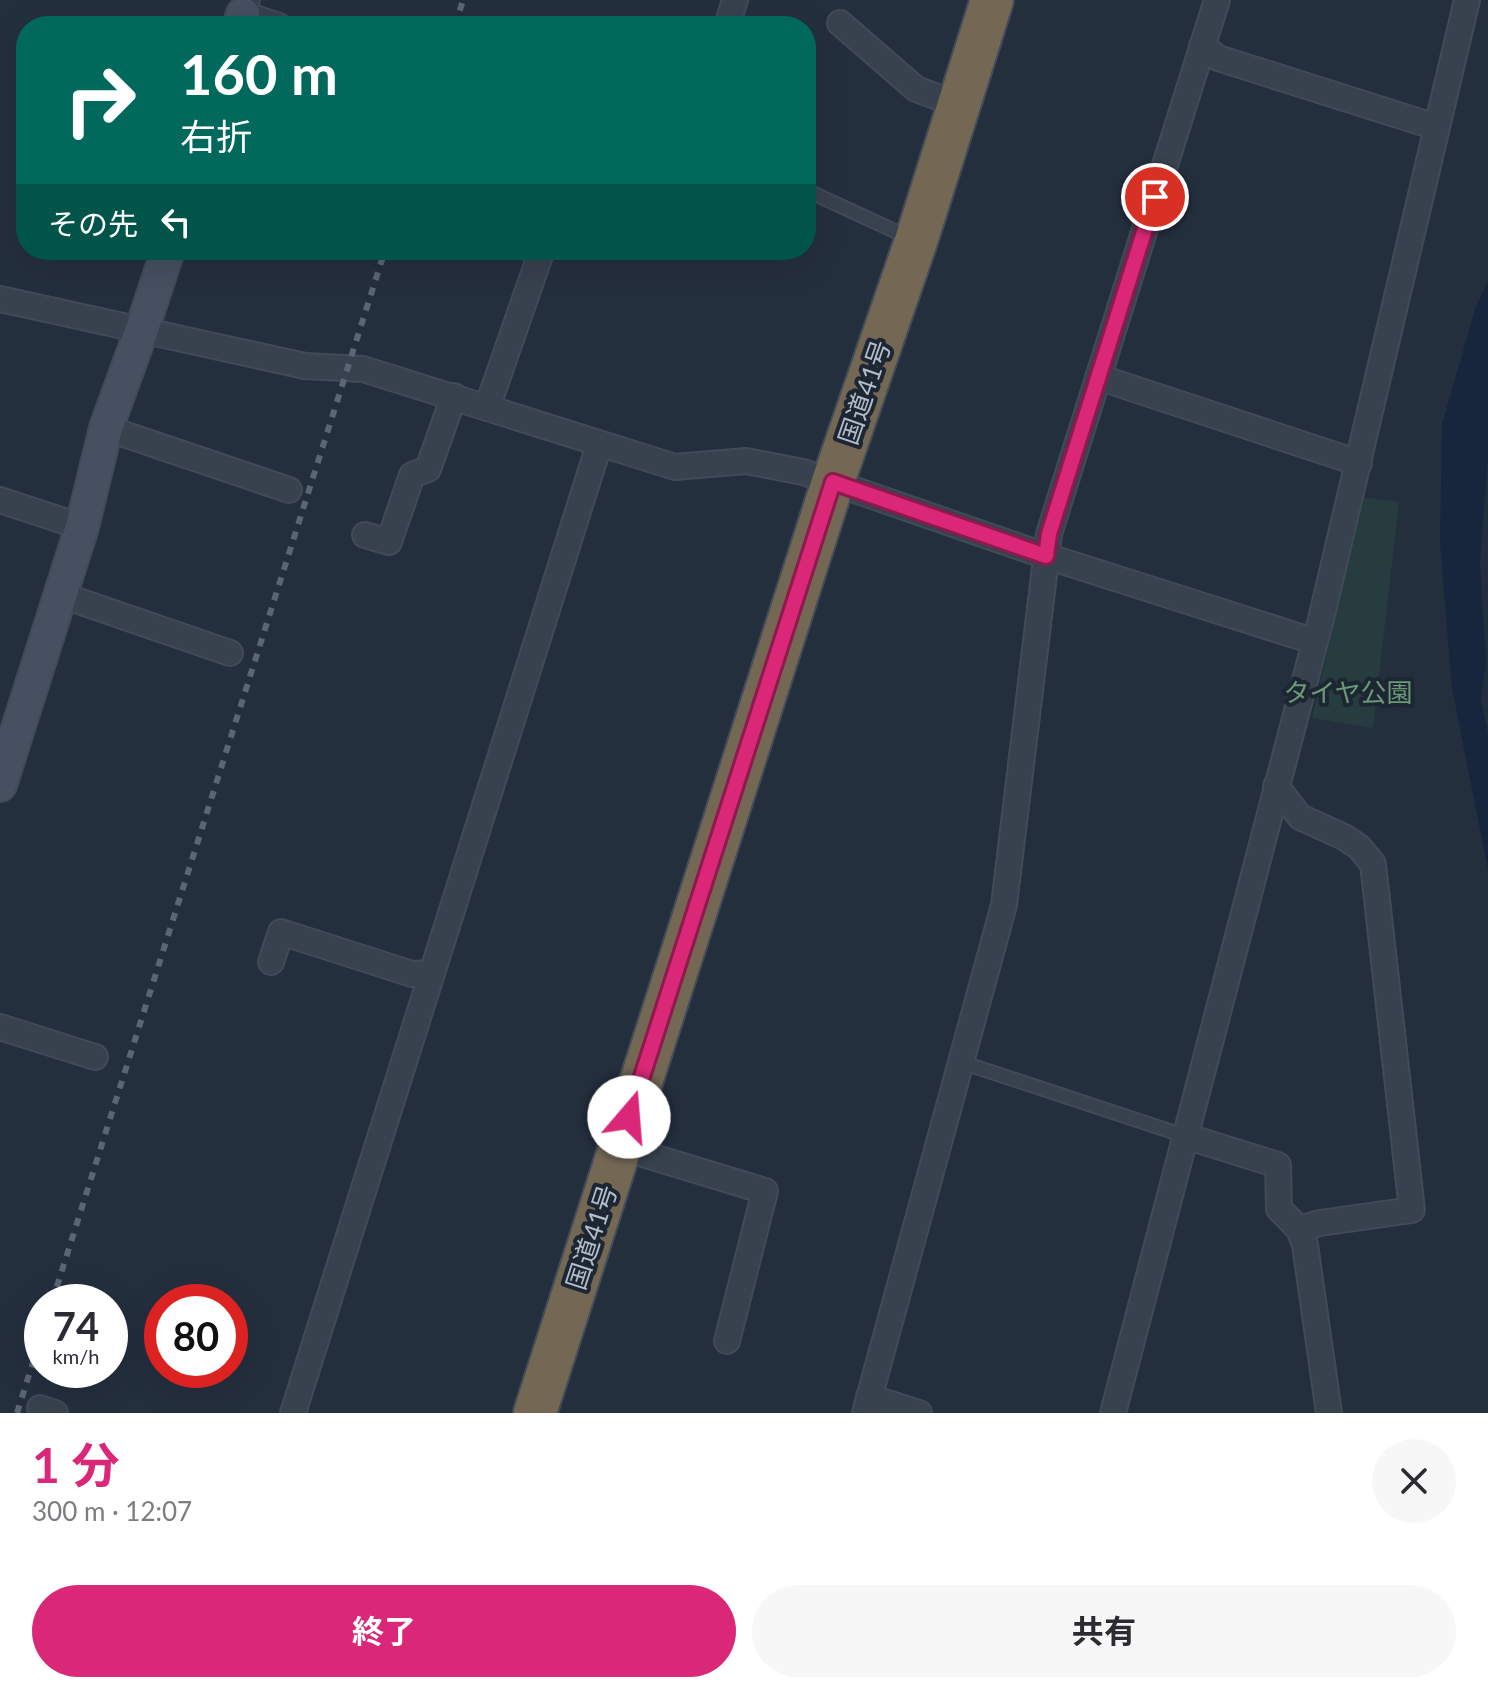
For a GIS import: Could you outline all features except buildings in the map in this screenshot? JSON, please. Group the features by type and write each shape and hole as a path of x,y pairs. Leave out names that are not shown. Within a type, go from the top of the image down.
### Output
{"highway":[{"name":"国道41号","path":"973,56 980,0"},
{"name":"国道41号","path":"535,1413 833,482 916,241 992,0"}],"street":[{"path":"919,1413 867,1405 1004,905 1049,534 1217,0"},
{"path":"1113,1413 1359,463 1467,0"},
{"path":"840,23 916,89 959,105"},
{"path":"1202,46 1218,58 1436,127"},
{"path":"0,782 82,527 106,428 165,260"},
{"path":"487,408 539,260"},
{"path":"0,299 305,366 363,369 675,467 746,461 803,472 1046,556 1313,641"},
{"path":"1098,377 1359,463"},
{"path":"365,535 389,542 412,475 428,469 454,396"},
{"path":"106,428 289,490"},
{"path":"293,1413 599,445"},
{"path":"0,500 82,527"},
{"path":"61,595 230,653"},
{"path":"1276,786 1300,817 1344,837 1359,847 1373,864 1412,1210 1320,1223 1299,1229"},
{"path":"271,962 281,932 412,974 432,973"},
{"path":"0,1027 95,1057"},
{"path":"1185,1136 1278,1165 1279,1209 1299,1229 1305,1245 1329,1413"},
{"path":"620,1147 765,1191 727,1341"}],"lane":[{"path":"816,195 916,241"},
{"path":"961,1062 1185,1136"}],"green space":[{"name":"タイヤ公園","path":"1364,497 1399,502 1373,728 1312,718"}],"water":[{"path":"1488,281 1488,458 1480,562 1486,663 1481,699 1488,735 1488,870 1452,688 1440,543 1442,424 1476,306"}],"railway":[{"path":"458,16 463,0"},
{"path":"58,1284 382,260"},
{"path":"17,1413 25,1388"}],"route":[{"path":"629,1117 833,482 1046,556 1049,534 1155,197"}]}
